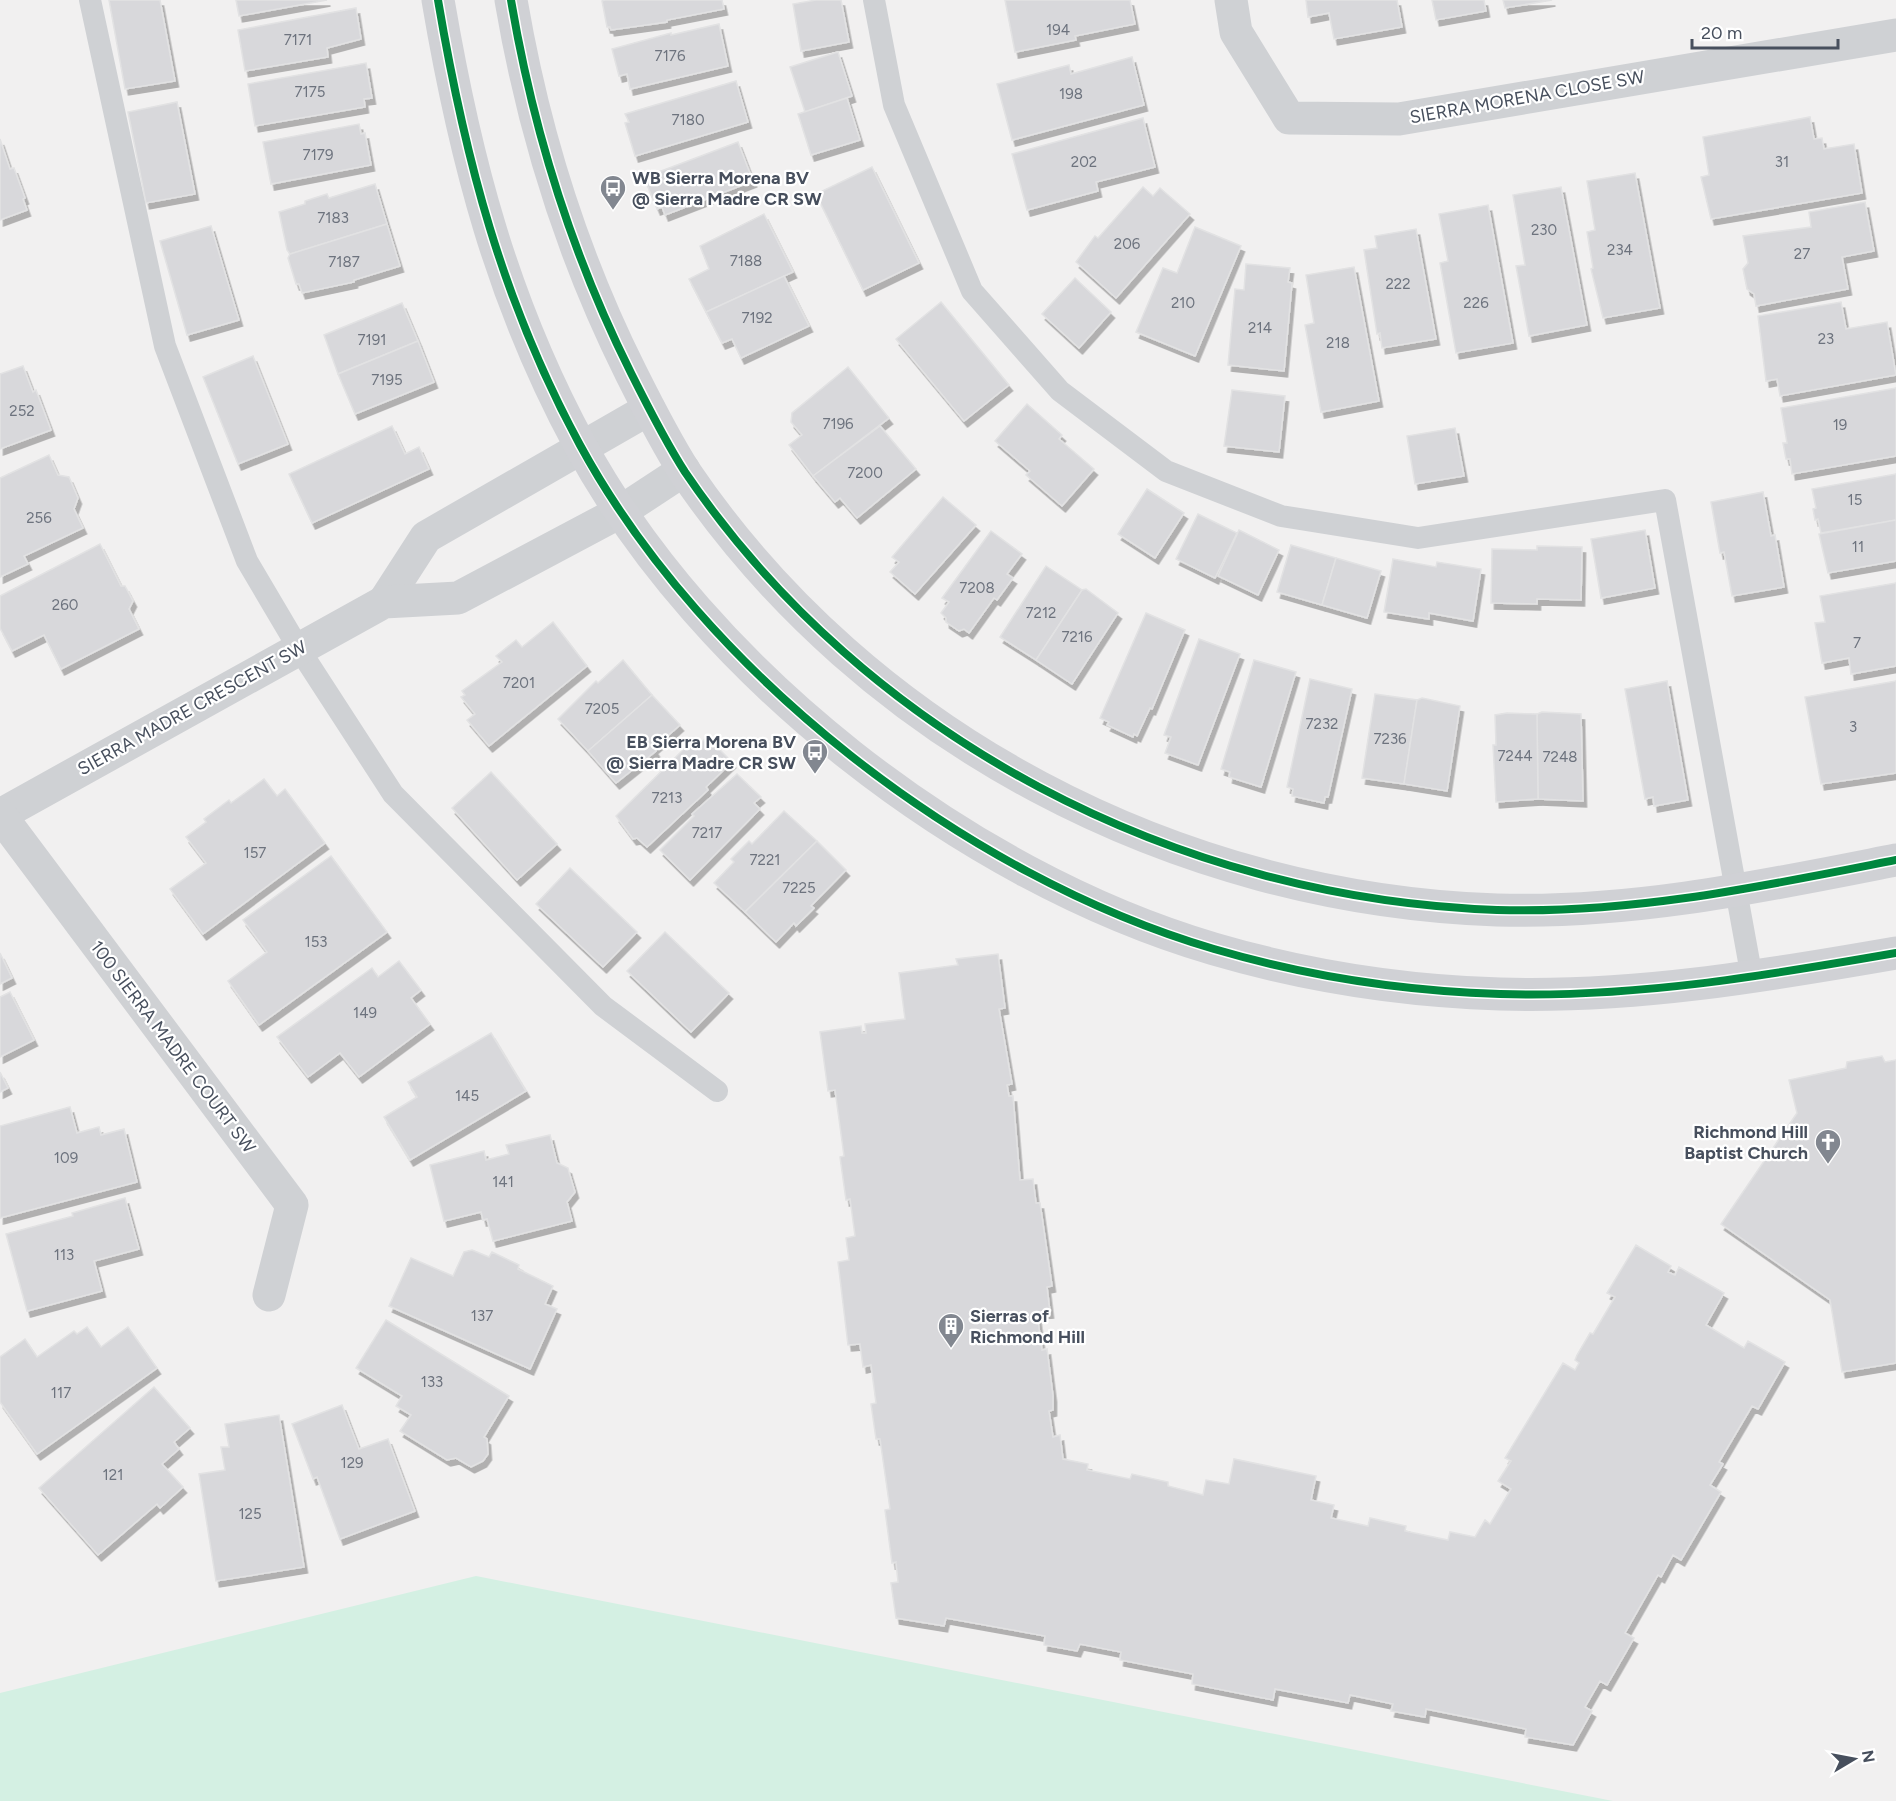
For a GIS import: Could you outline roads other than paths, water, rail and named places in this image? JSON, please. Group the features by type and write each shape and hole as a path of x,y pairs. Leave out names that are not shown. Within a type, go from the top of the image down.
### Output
{"street":[{"path":"438,0 469,163 495,250 528,336 581,446 620,512 674,583 733,648 796,710 864,766 929,812 996,853 1066,890 1138,922 1214,949 1307,971 1402,986 1497,994 1582,994 1667,989 1752,978 1896,954"},
{"path":"511,0 520,57 543,148 572,238 607,325 649,409 684,470 728,530 777,586 830,639 886,687 945,732 1008,771 1073,806 1127,831 1240,870 1325,890 1410,903 1496,910 1576,909 1657,904 1896,860"},
{"name":"SIERRA MORENA CLOSE SW","path":"1231,0 1236,32 1289,118 1399,119 1896,35"},
{"name":"SIERRA MADRE CRESCENT SW","path":"384,602 426,537 649,409"},
{"name":"SIERRA MADRE CRESCENT SW","path":"0,815 384,602 458,598 620,512 684,470"},
{"name":"100 SIERRA MADRE COURT SW","path":"0,815 292,1205 269,1295"}],"lane":[{"path":"90,0 165,346 247,561 299,649 393,794 603,1006 717,1092"},
{"path":"874,0 894,105 972,291 1060,391 1166,471 1281,516 1418,538 1665,500 1752,978"}],"place":[{"name":"WB Sierra Morena BV @ Sierra Madre CR SW","path":"613,211"},
{"name":"EB Sierra Morena BV @ Sierra Madre CR SW","path":"815,775"},
{"name":"Richmond Hill Baptist Church","path":"1828,1165"},
{"name":"Sierras of Richmond Hill","path":"951,1349"}]}
